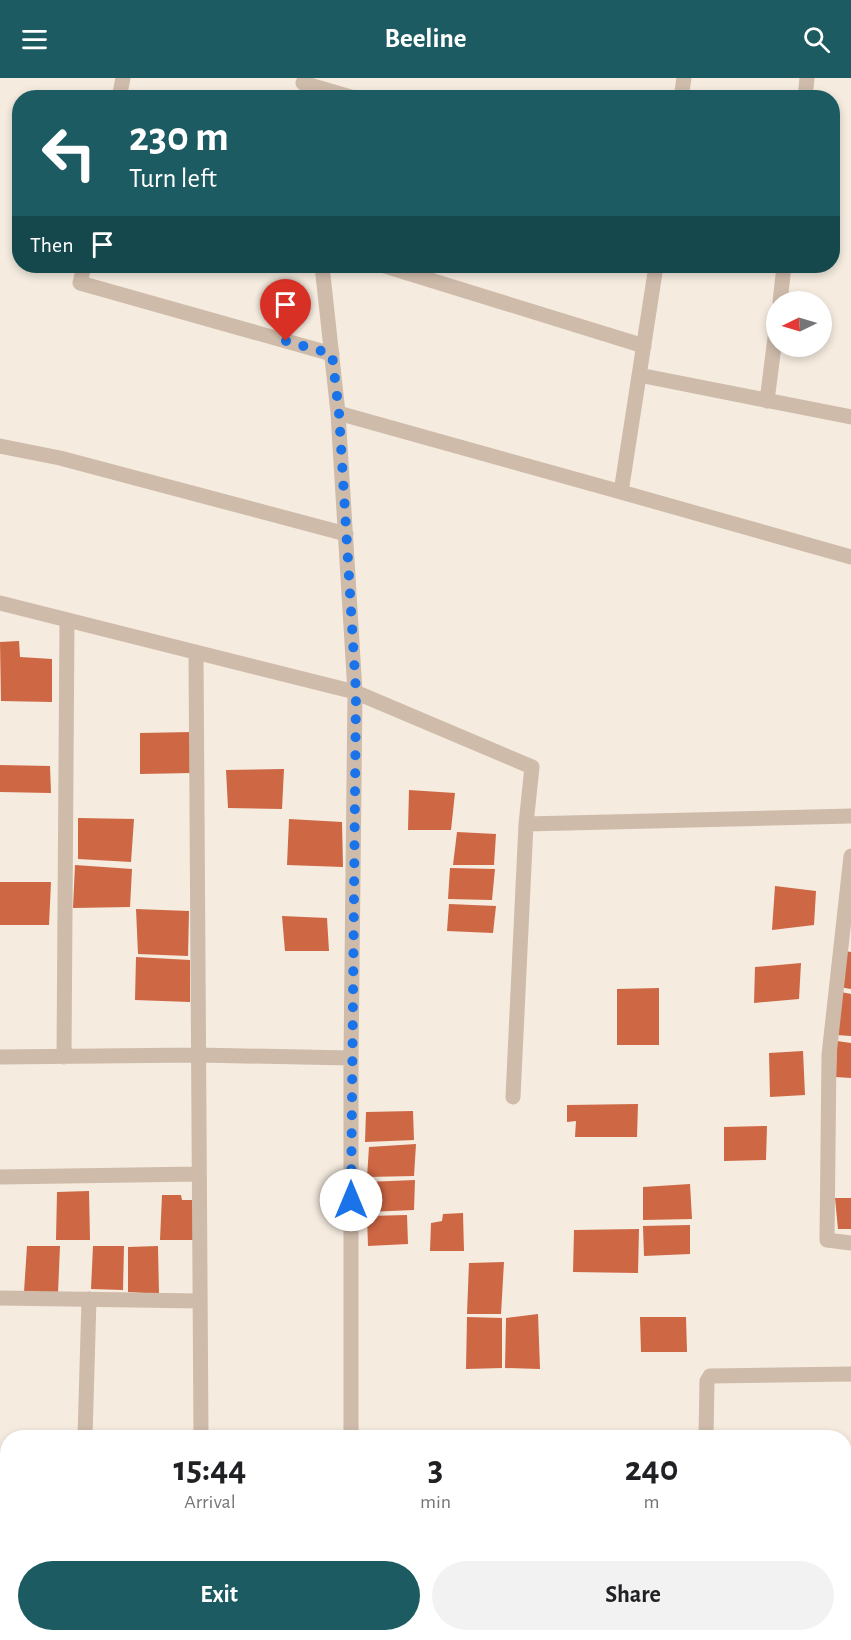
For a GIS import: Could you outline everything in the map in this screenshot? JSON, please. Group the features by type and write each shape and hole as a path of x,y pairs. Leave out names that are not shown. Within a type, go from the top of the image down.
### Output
{"street":[{"path":"303,86 320,90"},
{"path":"82,273 80,283 332,354"},
{"path":"323,273 339,413 356,692 351,1059 351,1430"},
{"path":"408,273 644,346"},
{"path":"621,492 655,273"},
{"path":"781,291 783,273"},
{"path":"767,401 773,357"},
{"path":"639,375 851,417"},
{"path":"339,413 851,557"},
{"path":"0,446 60,458 346,534"},
{"path":"0,603 356,692 532,767 526,824 513,1097"},
{"path":"64,1057 67,620"},
{"path":"196,652 201,1430"},
{"path":"526,824 851,816"},
{"path":"851,856 830,1055 827,1240 851,1244"},
{"path":"0,1057 198,1055 351,1059"},
{"path":"0,1177 199,1174"},
{"path":"0,1298 200,1301"},
{"path":"85,1430 89,1299"},
{"path":"706,1430 707,1382 710,1376 851,1374"}],"building":[{"path":"19,641 20,657 52,659 52,702 1,701 0,642"},
{"path":"192,732 191,773 140,774 140,733"},
{"path":"0,765 50,766 51,793 0,792"},
{"path":"284,769 282,809 228,808 226,770"},
{"path":"409,790 455,793 451,830 408,830"},
{"path":"78,818 134,819 131,862 78,859"},
{"path":"289,819 342,822 343,867 287,865"},
{"path":"457,832 496,834 494,865 453,865"},
{"path":"75,865 132,869 130,907 73,908"},
{"path":"450,868 495,869 492,900 448,899"},
{"path":"0,882 51,882 49,925 0,925"},
{"path":"775,886 816,891 814,925 772,930"},
{"path":"449,904 496,906 493,933 447,931"},
{"path":"136,909 189,911 188,956 138,954"},
{"path":"282,916 327,918 329,951 285,951"},
{"path":"845,951 851,952 851,989 839,987"},
{"path":"136,957 190,960 190,1002 135,1000"},
{"path":"801,963 799,999 754,1003 755,967"},
{"path":"659,988 659,1045 617,1045 617,989"},
{"path":"841,992 851,994 851,1036 836,1035"},
{"path":"837,1041 851,1043 851,1078 836,1077"},
{"path":"803,1051 805,1095 770,1097 769,1053"},
{"path":"638,1104 637,1137 575,1137 576,1121 567,1122 567,1105"},
{"path":"413,1111 414,1140 365,1142 366,1112"},
{"path":"767,1126 766,1160 724,1161 724,1127"},
{"path":"416,1144 414,1176 367,1177 369,1147"},
{"path":"415,1180 414,1210 367,1212 366,1182"},
{"path":"690,1184 692,1219 643,1220 643,1187"},
{"path":"89,1191 90,1240 56,1240 57,1192"},
{"path":"162,1195 181,1195 182,1200 193,1200 193,1240 160,1240"},
{"path":"835,1198 851,1198 851,1229 838,1229"},
{"path":"463,1213 464,1251 430,1251 431,1223 442,1221 443,1214"},
{"path":"407,1215 408,1244 368,1246 367,1216"},
{"path":"690,1225 690,1254 644,1256 643,1226"},
{"path":"639,1229 638,1273 573,1272 574,1230"},
{"path":"27,1246 60,1246 58,1293 24,1292"},
{"path":"93,1246 124,1246 123,1290 91,1289"},
{"path":"158,1246 159,1294 128,1292 128,1247"},
{"path":"504,1262 501,1314 467,1314 469,1263"},
{"path":"538,1314 540,1369 505,1368 506,1318"},
{"path":"467,1317 502,1318 502,1368 466,1369"},
{"path":"640,1317 686,1317 687,1352 641,1352"}],"route":[{"path":"286,341 332,354 339,413 356,692 351,1200"}]}
